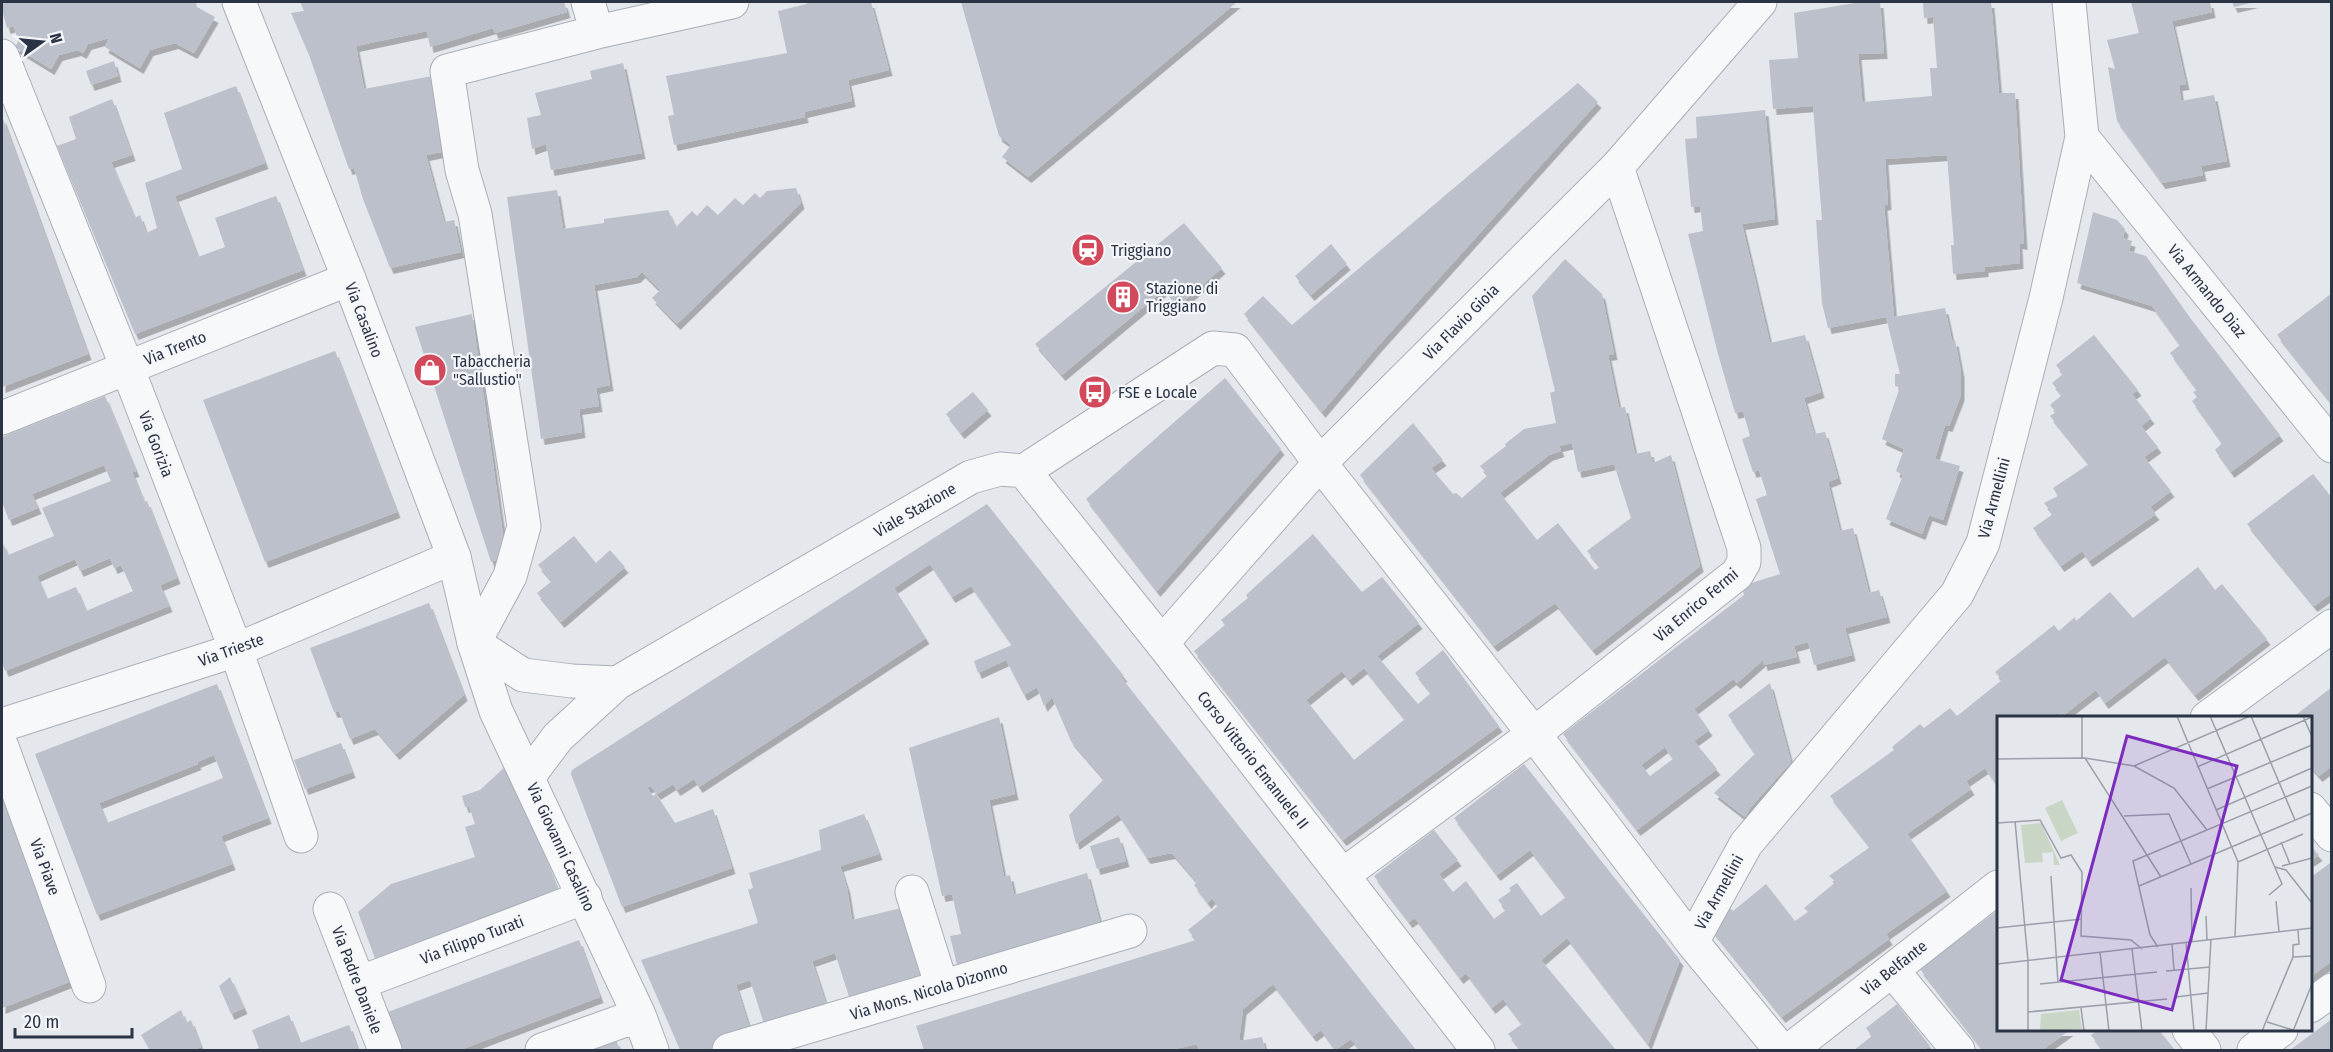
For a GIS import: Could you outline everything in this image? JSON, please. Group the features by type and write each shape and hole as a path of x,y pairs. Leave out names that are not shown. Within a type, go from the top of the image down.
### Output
{"street":[{"name":"Via Casalino","path":"239,2 349,279 454,557 474,643"},
{"path":"617,683 572,681 524,675 474,643 510,576 524,526 475,214 462,170 447,71 593,17 732,2"},
{"name":"Via Flavio Gioia","path":"1162,643 1320,463 1617,167 1760,2"},
{"name":"Via Armellini","path":"1692,942 1746,844 1956,594 1983,543 2046,298 2082,136 2069,2"},
{"name":"Via Gorizia","path":"2,56 127,367 236,650 301,836"},
{"name":"Via Armando Diaz","path":"2082,136 2331,446"},
{"name":"Via Enrico Fermi","path":"1343,875 1534,734 1737,574 1744,562 1744,548 1617,167"},
{"name":"Via Trento","path":"2,418 349,279"},
{"path":"1024,471 1213,348 1235,350 1320,463 1534,734 1692,942 1781,1050"},
{"name":"Viale Stazione","path":"528,777 558,737 617,683 971,477 1000,469 1024,471"},
{"name":"Corso Vittorio Emanuele II","path":"1024,471 1162,643 1478,1050"},
{"name":"Via Trieste","path":"2,725 236,650 454,557"},
{"path":"2222,713 2331,626"},
{"name":"Via Giovanni Casalino","path":"474,643 496,711 585,897 652,1050"},
{"name":"Via Piave","path":"2,747 89,986"},
{"path":"2312,811 2331,835"},
{"name":"Via Belfante","path":"1790,1050 1997,889"},
{"path":"912,892 942,987"},
{"name":"Via Filippo Turati","path":"359,983 585,897"},
{"name":"Via Padre Daniele","path":"330,909 385,1050"},
{"name":"Via Mons. Nicola Dizonno","path":"729,1050 1130,931"},
{"path":"1892,970 1958,1050"},
{"path":"2312,1004 2331,990"},
{"path":"542,1050 639,1016"},
{"path":"2190,1031 2204,1050"},
{"path":"2254,1050 2278,1031"}],"building":[{"path":"2,2 196,2 197,7 215,17 194,53 175,43 150,50 140,68 105,47 109,38 88,44 83,53 78,50 59,55 51,69 15,47 18,42 14,26 7,28"},
{"path":"300,2 564,2 567,12 495,33 493,28 430,47 427,31 356,46 364,89 432,76 446,151 426,155 444,222 454,220 461,252 390,268 363,199 354,168 349,169 309,55 291,13 304,11"},
{"path":"806,2 871,2 889,70 848,80 852,101 804,112 805,117 674,145 668,116 674,115 666,76 787,53 778,11 807,4"},
{"path":"961,2 1237,2 1028,177 1002,157 1011,145 999,136"},
{"path":"1861,2 1880,2 1884,53 1858,54 1863,110 1863,102 1932,96 1930,68 1937,68 1933,17 1924,18 1923,2 1991,2 1999,93 2015,93 2024,244 2019,243 2020,263 1985,267 1985,271 1953,274 1951,245 1954,245 1947,155 1885,159 1888,204 1884,205 1894,317 1945,308 1952,341 1955,340 1961,372 1961,395 1949,426 1945,425 1935,459 1960,466 1943,520 1929,515 1922,534 1886,519 1903,475 1896,471 1904,449 1882,439 1900,387 1895,386 1895,374 1900,374 1886,317 1828,328 1822,303 1816,220 1822,220 1813,106 1773,109 1769,60 1798,58 1794,13"},
{"path":"2131,2 2210,2 2212,12 2172,21 2186,84 2179,85 2181,101 2214,95 2227,161 2201,166 2203,175 2162,183 2117,121 2108,67 2115,69 2107,40 2139,33"},
{"path":"2232,2 2255,2 2234,7"},
{"path":"114,61 118,76 91,85 86,71"},
{"path":"623,63 642,153 551,170 546,144 532,149 527,118 541,115 535,93 592,79 590,71"},
{"path":"1578,83 1598,102 1378,346 1322,412 1244,314 1263,296 1292,325"},
{"path":"236,86 265,163 175,196 198,257 225,247 215,218 276,196 303,270 135,334 57,146 76,139 69,117 112,99 132,155 111,162 135,218 140,215 146,233 157,228 145,183 182,169 164,113"},
{"path":"1765,110 1775,219 1742,224 1770,343 1805,335 1821,392 1804,398 1814,434 1825,432 1838,478 1828,482 1840,531 1853,528 1869,593 1879,590 1887,617 1845,628 1852,655 1814,665 1808,642 1794,646 1797,657 1764,665 1763,660 1737,683 1733,679 1694,709 1709,730 1694,741 1717,769 1637,830 1563,734 1744,595 1742,586 1780,574 1756,499 1767,495 1759,470 1753,472 1742,439 1750,436 1743,411 1735,413 1688,234 1703,231 1700,206 1691,207 1685,139 1697,138 1696,117","holes":["1665,747 1673,759 1650,776 1641,765"]},
{"path":"2,116 88,354 2,387"},
{"path":"796,188 801,203 677,324 652,298 660,290 642,272 637,277 594,285 610,385 596,388 599,406 579,409 582,432 541,439 507,197 557,190 563,229 604,223 604,219 668,210 676,227 692,211 697,216 707,205 718,215 735,198 743,205 755,193 760,198 767,191"},
{"path":"2093,212 2117,220 2125,229 2123,238 2132,241 2129,251 2146,256 2280,435 2231,472 2215,450 2222,443 2192,401 2197,397 2193,392 2197,390 2170,353 2180,345 2152,306 2077,283"},
{"name":"Stazione di Triggiano","path":"1184,223 1222,268 1178,306 1165,289 1062,375 1035,344"},
{"path":"1331,244 1347,264 1311,295 1295,276"},
{"path":"1565,259 1602,294 1614,354 1608,355 1619,408 1625,407 1635,454 1650,451 1653,463 1671,455 1700,566 1593,650 1555,603 1494,646 1360,475 1413,423 1443,460 1431,468 1453,494 1456,493 1462,498 1488,475 1480,466 1506,446 1505,444 1524,429 1556,423 1550,393 1555,391 1532,296","holes":["1572,443 1578,472 1614,464 1631,518 1587,551 1600,567 1595,570 1558,523 1537,540 1500,493 1549,455 1561,451 1559,446"]},
{"path":"2332,293 2332,404 2277,335"},
{"path":"472,314 506,556 491,562 415,327"},
{"path":"2094,335 2138,390 2132,394 2151,418 2141,426 2158,447 2144,457 2171,491 2150,507 2156,514 2089,561 2082,551 2061,566 2033,528 2053,514 2044,503 2058,496 2053,488 2089,464 2050,416 2056,412 2050,405 2062,395 2052,383 2063,374 2056,365"},
{"path":"335,351 397,512 265,562 203,400"},
{"path":"1225,378 1281,449 1157,591 1086,499"},
{"path":"973,392 988,410 961,433 946,414"},
{"path":"105,396 136,471 132,472 144,502 147,501 177,578 160,585 169,606 5,671 2,662 2,541 8,555 54,536 42,508 111,481 104,465 32,494 38,508 9,520 2,502 2,437","holes":["110,558 114,568 121,565 133,591 86,611 76,587 47,599 37,576 75,559 80,571"]},
{"path":"2313,474 2332,498 2332,593 2314,606 2247,524"},
{"path":"987,504 1416,1050 1359,1050 1351,1039 1335,1050 1321,1030 1313,1036 1273,984 1243,1009 1239,1041 1262,1037 1265,1050 1199,1050 1197,1044 1170,1050 924,1050 916,1026 1196,940 1188,930 1218,906 1212,898 1208,903 1194,885 1197,882 1172,853 1147,858 1118,814 1076,844 1069,815 1104,779 1071,741 1052,697 1044,706 1037,687 1024,695 1006,660 978,673 974,661 1012,645 971,586 952,597 930,564 894,588 926,638 699,787 694,779 677,790 673,784 657,794 651,786 647,788 653,796 656,794 675,823 713,809 732,868 622,907 571,774 572,770"},
{"path":"1313,534 1362,592 1382,577 1419,623 1377,656 1418,704 1431,693 1415,673 1443,650 1499,726 1343,840 1194,651 1225,625 1221,620 1248,598 1246,595","holes":["1364,668 1405,719 1354,760 1306,700 1342,671 1349,680"]},
{"path":"574,536 596,563 610,550 625,567 561,622 537,593 552,581 538,565"},
{"path":"2198,567 2215,590 2222,584 2267,639 2195,695 2165,657 2105,703 2096,690 2062,716 2057,713 2053,716 1997,716 1997,786 1985,768 1966,781 1971,789 1907,834 1947,891 1886,934 1889,939 1782,1017 1707,924 1729,907 1733,911 1766,884 1795,921 1808,912 1804,908 1836,882 1829,876 1870,847 1830,796 1894,750 1892,747 1920,724 1924,728 1950,708 1957,716 2002,680 1995,672 2054,625 2059,631 2075,617 2076,621 2110,592 2133,618"},
{"path":"429,603 464,695 396,754 375,729 350,739 339,711 334,712 310,648"},
{"path":"1770,683 1791,762 1751,807 1745,817 1714,793 1755,754 1728,715"},
{"path":"217,684 268,818 221,836 232,864 97,915 35,754","holes":["214,755 223,778 107,823 99,803 198,764 197,762"]},
{"path":"2332,687 2332,766 2319,776 2312,768 2312,716 2295,716"},
{"path":"999,717 1015,794 989,800 1004,877 1010,875 1014,895 1087,873 1102,930 959,973 950,936 961,934 952,894 942,896 909,748"},
{"path":"341,743 352,772 305,789 294,760"},
{"path":"508,764 560,896 377,964 358,912 391,884 475,857 465,827 475,824 469,806 465,807 462,796 480,790"},
{"path":"1524,764 1680,960 1648,1044 1567,938 1541,960 1616,1050 1521,1050 1508,1034 1522,1024 1503,999 1492,1008 1466,973 1460,978 1415,918 1409,922 1374,876 1434,830 1458,860 1439,874 1453,892 1466,881 1494,919 1506,910 1498,900 1511,891 1509,888 1517,883 1541,916 1566,897 1530,850 1497,875 1454,818"},
{"path":"2,793 74,980 2,1008"},
{"path":"864,814 879,854 840,866 847,888 852,920 909,906 927,985 852,1006 835,953 812,961 829,1013 767,1033 750,980 736,985 752,1036 708,1050 680,1050 641,960 758,923 748,890 753,888 749,873 821,850 819,830"},
{"path":"1119,837 1126,861 1097,869 1090,846"},
{"path":"2312,847 2319,855 2312,860"},
{"path":"2330,863 2332,866 2332,961 2312,976 2312,876"},
{"path":"1997,911 1997,1031 2069,1031 2042,1050 1983,1050 1920,969"},
{"path":"579,940 600,997 460,1050 403,1050 388,1012"},
{"path":"230,977 244,1008 231,1014 219,986"},
{"path":"1897,1004 1930,1046 1924,1050 1854,1050 1872,1036 1866,1028"},
{"path":"181,1010 186,1023 191,1020 201,1047 193,1050 150,1050 141,1035"},
{"path":"289,1015 300,1043 349,1025 358,1050 253,1050 259,1048 252,1030"},
{"path":"2332,1019 2332,1050 2290,1050"},
{"path":"2097,1031 2160,1031 2175,1050 2103,1050 2091,1035"},
{"path":"616,1040 620,1050 589,1050"}],"place":[{"name":"Triggiano","path":"1088,250"},
{"name":"Stazione di Triggiano","path":"1123,297"},
{"name":"Tabaccheria \"Sallustio\"","path":"430,370"},
{"name":"FSE e Locale","path":"1095,392"}]}
